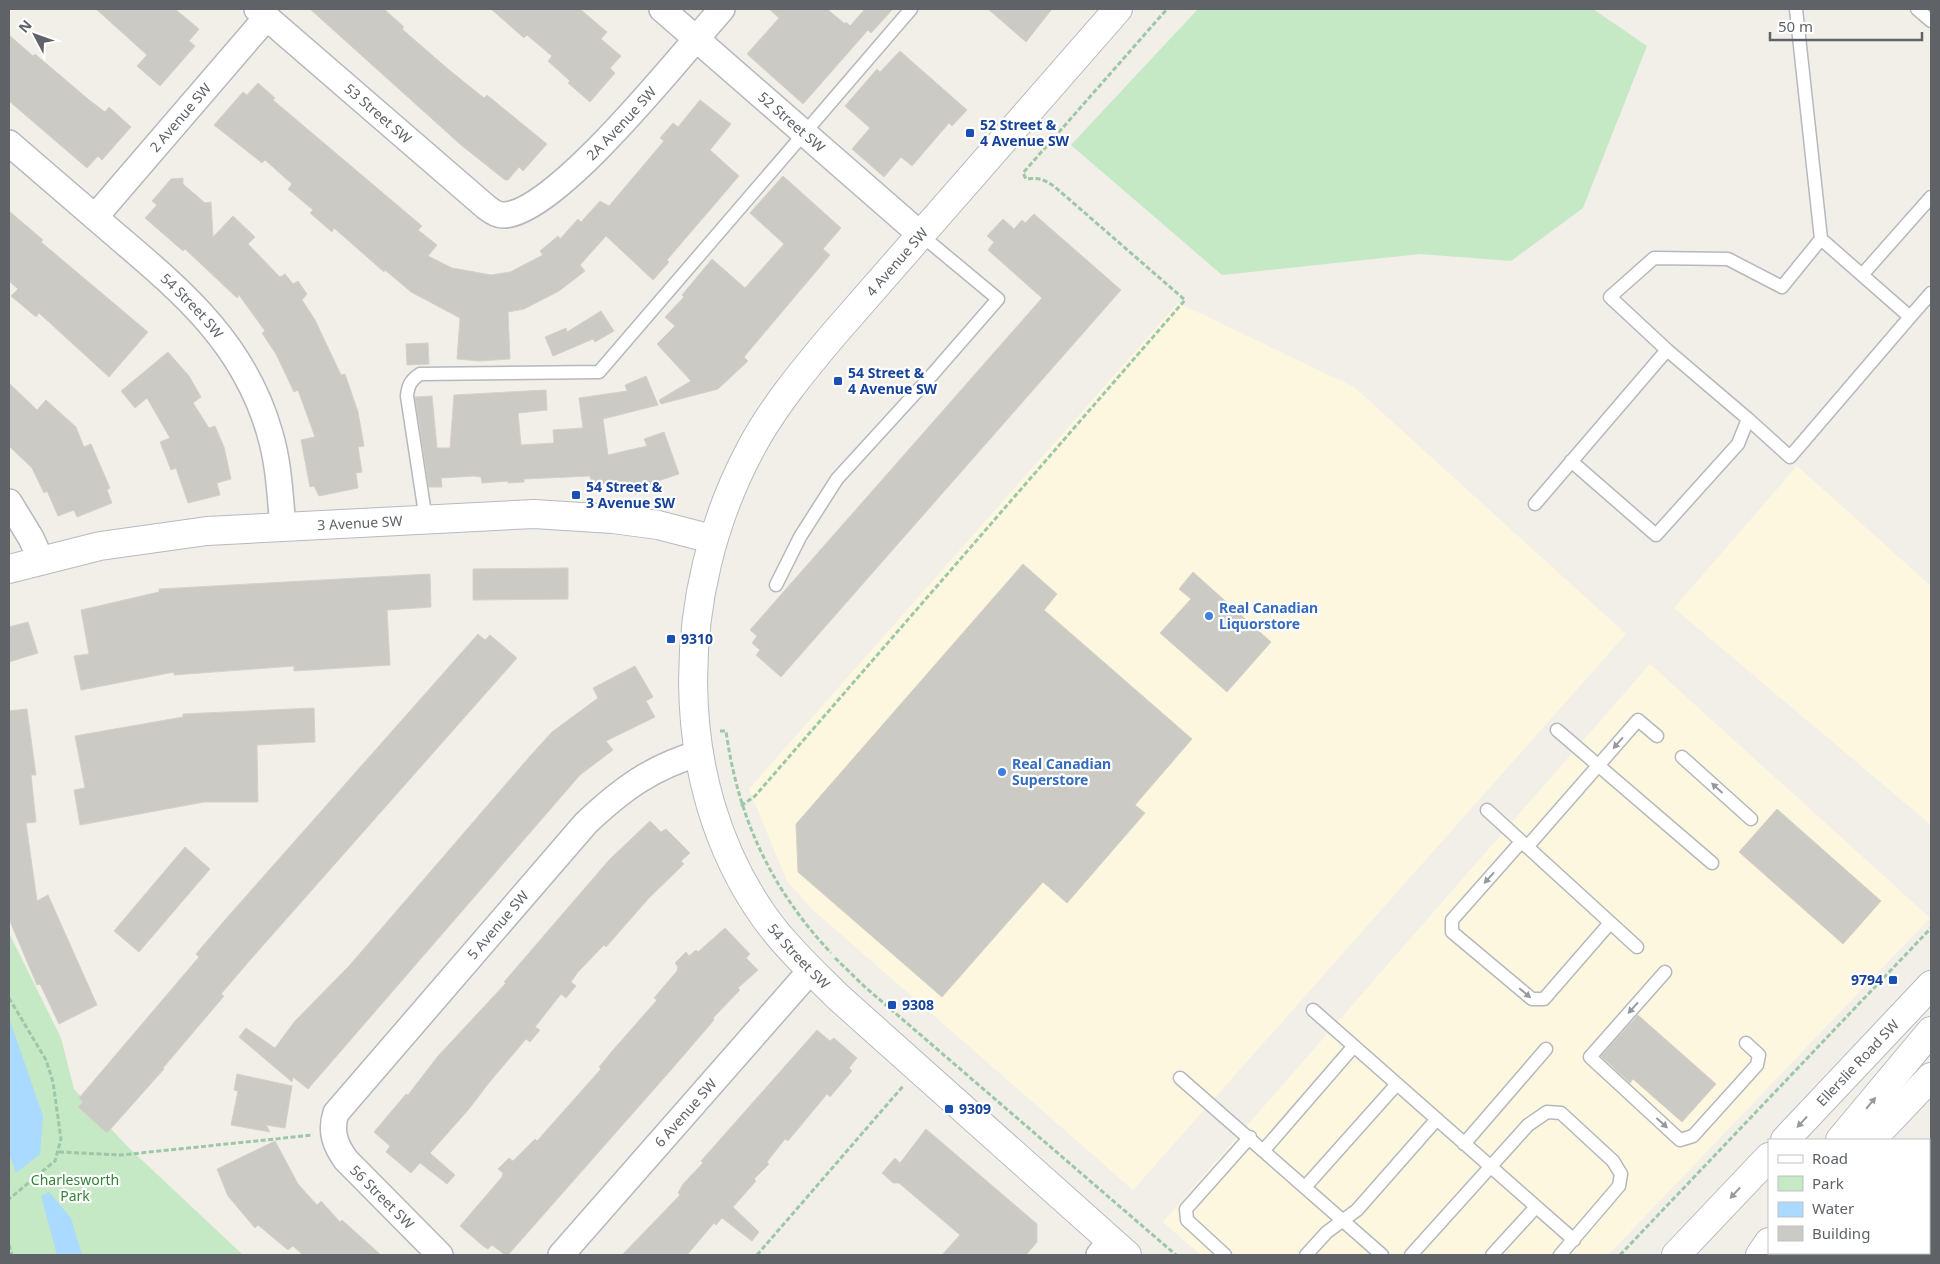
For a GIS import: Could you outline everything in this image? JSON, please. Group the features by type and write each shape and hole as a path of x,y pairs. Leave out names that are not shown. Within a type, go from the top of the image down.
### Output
{"street":[{"name":"52 Street SW","path":"662,9 921,235"},
{"name":"2A Avenue SW","path":"502,215 516,212 527,206 576,172 722,9"},
{"name":"4 Avenue SW","path":"712,540 732,487 750,449 772,413 828,341 1118,9"},
{"name":"53 Street SW","path":"262,13 486,207 502,215"},
{"name":"2 Avenue SW","path":"94,217 262,13"},
{"name":"54 Street SW","path":"9,143 183,294 208,320 234,353 253,388 270,431 279,475 283,527"},
{"path":"9,502 31,538 41,560"},
{"name":"3 Avenue SW","path":"9,569 100,546 207,531 534,514 576,516 658,525 712,540"},
{"name":"54 Street SW","path":"712,540 704,572 694,650 694,711 706,743 716,817 738,870 763,914 811,970 1113,1251"},
{"name":"5 Avenue SW","path":"333,1133 333,1122 341,1105 586,823 624,790 649,772 706,743"},
{"name":"6 Avenue SW","path":"561,1255 811,970"},
{"name":"Ellerslie Road SW","path":"1786,1139 1931,985"},
{"path":"1841,1139 1931,1031"},
{"path":"1872,1139 1931,1077"},
{"name":"56 Street SW","path":"333,1133 338,1149 346,1160 440,1255"},
{"path":"1676,1255 1768,1158"},
{"path":"1688,1255 1711,1219"},
{"path":"1761,1255 1768,1244"}],"lane":[{"path":"426,520 407,396 407,387 412,379 420,374 599,372 911,9"},
{"path":"1796,9 1822,239 1910,317"},
{"path":"1917,9 1931,21"},
{"path":"1862,275 1931,197"},
{"path":"776,585 800,537 837,479 998,299 921,235"},
{"path":"1822,239 1782,287 1728,259 1654,258 1610,298 1790,457 1931,293"},
{"path":"1535,504 1668,350"},
{"path":"1571,461 1656,535 1738,444 1748,419"},
{"path":"1610,923 1544,999 1532,999 1452,932 1452,920 1598,766 1638,720 1657,736"},
{"path":"1557,730 1712,863"},
{"path":"1682,757 1751,819"},
{"path":"1487,810 1637,947"},
{"path":"1665,972 1590,1057 1680,1140 1693,1136 1757,1066 1759,1055 1746,1043"},
{"path":"1313,1010 1574,1240"},
{"path":"1264,1150 1354,1046"},
{"path":"1464,1144 1546,1049"},
{"path":"1180,1078 1306,1186 1382,1255"},
{"path":"1306,1186 1397,1084"},
{"path":"1411,1255 1528,1125 1546,1112 1561,1113 1613,1161 1621,1174 1619,1186 1560,1255"},
{"path":"1306,1255 1326,1232 1356,1210 1437,1119"},
{"path":"1225,1255 1187,1220 1186,1209 1250,1137"},
{"path":"1492,1255 1536,1206"}],"path":[{"path":"741,806 755,796 1185,300 1055,187 1037,178 1026,179 1023,173 1167,9"},
{"path":"706,743 726,731 741,806 755,840 774,878 792,907 830,952 865,987 1176,1255"},
{"path":"1620,1255 1931,928"},
{"path":"9,998 46,1060 53,1082 61,1139 60,1152 55,1161 9,1198"},
{"path":"757,1255 907,1082"},
{"path":"60,1152 120,1155 333,1133"},
{"path":"9,1245 12,1255"}],"shaded area":[{"path":"1178,303 1354,387 1626,634 1133,1190 812,909 787,881 749,789"},
{"path":"1797,466 1931,586 1931,825 1674,608"},
{"path":"1650,664 1930,918 1608,1255 1201,1255 1163,1222"},
{"path":"1930,1149 1931,1255 1823,1255 1930,1254"}],"green space":[{"path":"1198,9 1593,9 1647,46 1583,208 1511,261 1420,254 1222,275 1071,145"},
{"name":"Charlesworth Park","path":"9,933 61,1038 74,1089 128,1147 243,1255 9,1255"}],"water":[{"path":"9,1018 43,1116 40,1154 16,1173 9,1153"},
{"path":"49,1192 71,1218 82,1255 57,1255 41,1196"}],"building":[{"path":"96,9 175,9 199,29 189,41 195,46 160,86 137,66 147,55"},
{"path":"310,9 384,9 404,27 402,29 448,69 484,98 487,95 547,144 523,171 519,167 508,180 505,180 461,145"},
{"path":"491,9 580,9 607,32 601,39 621,56 610,68 615,73 590,102 568,83 570,81 548,61 552,56 527,35 524,38"},
{"path":"769,9 827,9 850,26 865,9 893,9 871,33 868,30 803,104 747,54 779,18"},
{"path":"988,9 1052,9 1026,42"},
{"path":"9,35 105,112 109,107 131,127 102,160 98,156 87,168 9,101"},
{"path":"900,51 967,110 952,126 949,123 912,166 901,157 884,177 852,149 870,128 845,106 877,69 880,72"},
{"path":"258,83 275,98 273,100 422,226 418,230 437,245 428,256 452,268 491,275 510,272 543,255 540,251 558,236 560,239 578,219 581,222 600,201 609,206 664,141 660,138 673,123 678,127 700,100 731,124 710,150 739,176 667,260 669,262 653,280 606,236 580,265 585,271 559,291 524,309 508,312 510,359 480,361 457,359 460,318 411,292 385,270 384,272 334,228 332,232 310,213 313,210 288,189 292,184 265,160 262,163 214,125 243,92 247,95"},
{"path":"783,176 841,228 823,249 830,255 744,357 748,361 718,389 661,404 659,400 691,381 657,344 675,326 665,317 684,297 682,295 712,259 745,288 784,244 750,213"},
{"path":"183,178 183,184 205,203 211,202 213,237 233,216 255,237 248,244 280,277 285,274 293,284 298,281 307,294 302,300 315,320 341,375 345,374 358,412 364,446 358,447 362,472 356,473 358,488 319,496 314,486 310,487 301,440 315,437 298,390 294,392 276,354 262,333 265,331 239,295 237,298 185,249 183,251 145,218 157,205 152,201 171,179"},
{"path":"9,211 43,240 41,242 148,332 109,377 39,313 36,317 11,296 18,289 9,281"},
{"path":"1034,214 1121,290 781,677 756,655 760,650 752,643 757,636 750,630 1042,298 988,250 994,242 987,236 1003,219 1014,229 1022,220 1025,223"},
{"path":"601,311 614,331 595,342 593,339 553,356 545,337 566,328 567,332"},
{"path":"428,343 429,364 407,365 406,344"},
{"path":"168,352 189,376 201,397 193,403 209,428 215,426 224,447 231,479 217,483 220,495 188,503 176,468 171,470 160,442 170,438 147,398 135,408 121,391"},
{"path":"646,376 658,405 603,419 608,455 647,446 644,439 664,432 679,474 649,484 650,490 635,494 633,489 627,490 625,481 591,485 590,476 524,479 524,482 508,483 508,481 482,483 481,477 474,476 441,478 442,487 429,487 415,397 432,396 437,448 450,448 454,395 546,390 547,410 518,413 521,445 554,443 553,430 583,428 579,398 627,391 625,385"},
{"path":"9,383 37,410 46,400 76,427 84,447 91,444 110,488 107,490 112,503 77,517 74,510 58,516 47,491 44,493 32,468 9,446"},
{"name":"Real Canadian Superstore","path":"1023,564 1057,594 1044,610 1192,739 1135,805 1145,813 1067,903 1043,882 942,997 798,872 796,824"},
{"path":"568,568 568,599 473,600 473,569"},
{"name":"Real Canadian Liquorstore","path":"1193,572 1271,642 1227,692 1160,633 1191,599 1179,589"},
{"path":"430,574 431,607 387,610 390,665 294,671 294,666 174,675 174,672 81,690 74,656 89,654 81,610 159,592 159,589"},
{"path":"28,622 38,653 9,662 9,627"},
{"path":"478,634 485,640 490,635 517,658 251,959 221,994 224,996 164,1069 107,1133 78,1107 83,1102 79,1098 199,957 196,954 224,921"},
{"path":"635,666 653,697 646,701 655,717 606,741 613,750 580,775 308,1089 293,1077 292,1082 239,1037 246,1028 275,1048 295,1021 349,966 552,732 598,698 593,688"},
{"path":"314,708 315,742 257,745 258,802 204,802 80,825 74,790 85,788 75,736 183,717 183,714"},
{"path":"27,709 36,775 31,775 36,822 26,823 37,901 48,895 97,1005 59,1024 40,984 37,985 9,919 9,711"},
{"path":"1777,809 1881,901 1843,944 1739,852"},
{"path":"650,821 661,832 666,829 690,853 681,861 684,864 649,898 606,947 604,945 578,972 571,982 576,986 566,998 561,994 535,1027 540,1030 530,1042 526,1039 430,1153 455,1175 447,1184 420,1163 411,1173 386,1152 390,1146 374,1132 406,1094 408,1095 438,1056 506,983 504,982 609,860"},
{"path":"185,847 210,869 139,952 114,931"},
{"path":"725,928 750,954 746,958 758,970 738,988 740,990 713,1018 714,1020 671,1070 508,1255 505,1255 492,1245 488,1249 483,1246 460,1226 502,1177 503,1173 498,1169 509,1158 513,1161 535,1139 537,1141 601,1069 599,1067 657,1000 654,998 677,971 678,967 675,963 686,952 689,956 696,950 698,952"},
{"path":"1638,1015 1716,1084 1682,1122 1633,1079 1630,1083 1601,1056"},
{"path":"817,1030 830,1041 834,1038 857,1058 849,1068 852,1071 830,1097 827,1094 788,1141 785,1139 767,1162 769,1164 754,1179 756,1181 733,1207 759,1232 752,1241 722,1218 716,1225 714,1223 687,1255 622,1255 680,1195 678,1193 683,1184 703,1163 701,1161"},
{"path":"237,1074 292,1086 285,1128 266,1125 270,1132 231,1125 238,1091 234,1090"},
{"path":"926,1129 1037,1224 1037,1242 1026,1255 942,1255 960,1235 899,1183 893,1183 882,1173 895,1158 900,1163"},
{"path":"275,1141 298,1184 317,1205 321,1201 340,1222 342,1220 381,1255 303,1255 293,1246 288,1250 258,1225 255,1228 228,1196 217,1169"}],"place":[{"name":"52 Street & 4 Avenue SW","path":"970,133"},
{"name":"54 Street & 4 Avenue SW","path":"838,381"},
{"name":"54 Street & 3 Avenue SW","path":"576,495"},
{"name":"Real Canadian Liquorstore","path":"1209,616"},
{"name":"9310","path":"671,639"},
{"name":"Real Canadian Superstore","path":"1002,772"},
{"name":"9794","path":"1893,980"},
{"name":"9308","path":"892,1005"},
{"name":"9309","path":"949,1109"}]}
